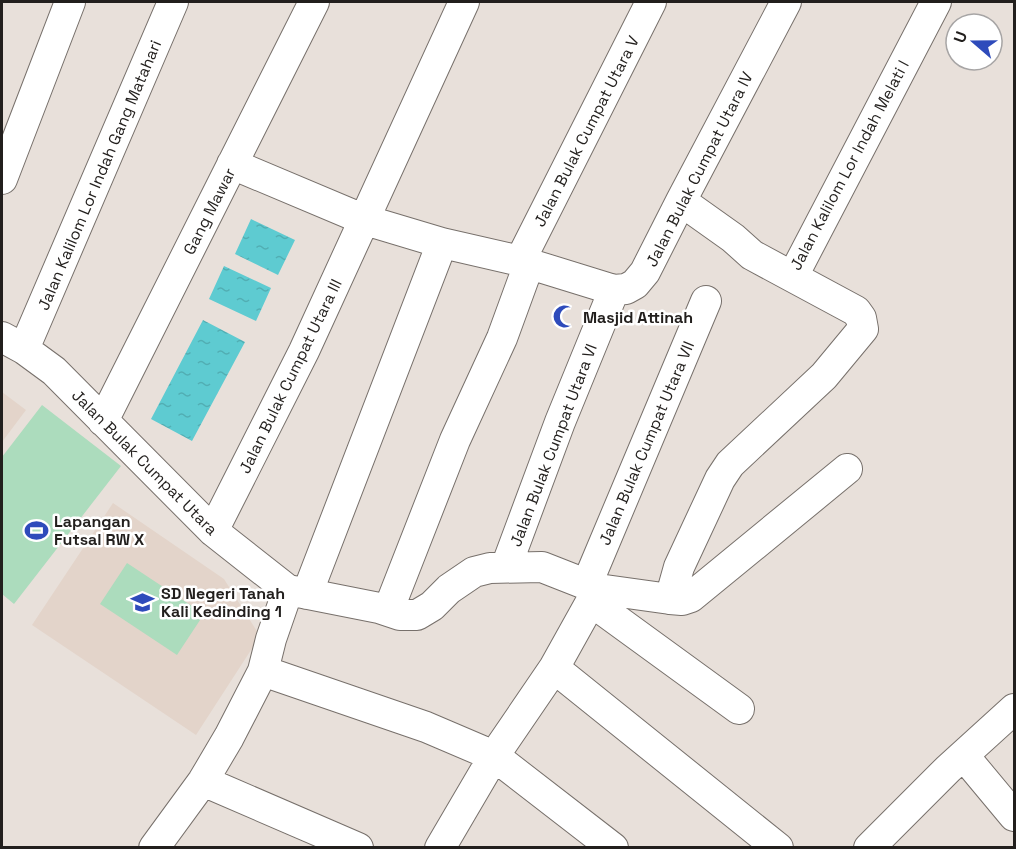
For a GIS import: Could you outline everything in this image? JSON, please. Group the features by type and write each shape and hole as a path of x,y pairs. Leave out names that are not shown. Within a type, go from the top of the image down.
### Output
{"street":[{"path":"2,179 70,2"},
{"name":"Jalan Kalilom Lor Indah Gang Matahari","path":"13,343 173,2"},
{"name":"Gang Mawar","path":"103,421 314,2"},
{"name":"Jalan Bulak Cumpat Utara III","path":"213,531 304,351 464,2"},
{"name":"Jalan Bulak Cumpat Utara V","path":"388,611 455,440 502,338 524,262 651,2"},
{"name":"Jalan Bulak Cumpat Utara IV","path":"614,290 627,289 635,284 645,272 786,2"},
{"name":"Jalan Kalilom Lor Indah Melati I","path":"681,201 733,238 752,255 793,276 936,2"},
{"path":"232,164 365,220 442,243 524,262 614,290"},
{"path":"154,848 203,781 263,671 271,639 298,592 442,243"},
{"path":"670,599 679,567 720,480 730,464 824,376 863,329 861,318 856,311 793,276"},
{"name":"Jalan Bulak Cumpat Utara VI","path":"506,567 560,422 614,290"},
{"name":"Jalan Bulak Cumpat Utara VII","path":"440,848 494,756 554,668 592,592 706,301"},
{"name":"Jalan Bulak Cumpat Utara","path":"13,343 54,371 213,531 298,592"},
{"path":"592,592 682,600 691,597 847,470"},
{"path":"298,592 400,615 417,615 432,606 449,589 474,572 506,567 542,567 592,592 740,709"},
{"path":"554,668 778,848"},
{"path":"263,671 426,726 494,756 613,848"},
{"path":"869,848 964,756 1009,726"},
{"path":"964,756 1014,816"},
{"path":"203,781 358,848"}],"shaded area":[{"path":"2,392 26,410 2,442"},
{"name":"SD Negeri Tanah Kali Kedinding 1","path":"113,503 224,579 260,636 196,735 32,625"}],"green space":[{"name":"Lapangan Futsal RW X","path":"42,405 121,466 14,604 2,594 2,457"},
{"path":"127,563 204,614 177,655 100,604"}],"water":[{"path":"251,219 295,240 278,275 235,254"},
{"path":"224,266 271,288 256,321 209,299"},
{"path":"203,320 245,342 192,441 151,419"}],"place":[{"name":"Masjid Attinah","path":"565,317"},
{"name":"Lapangan Futsal RW X","path":"36,530"},
{"name":"SD Negeri Tanah Kali Kedinding 1","path":"143,602"}]}
